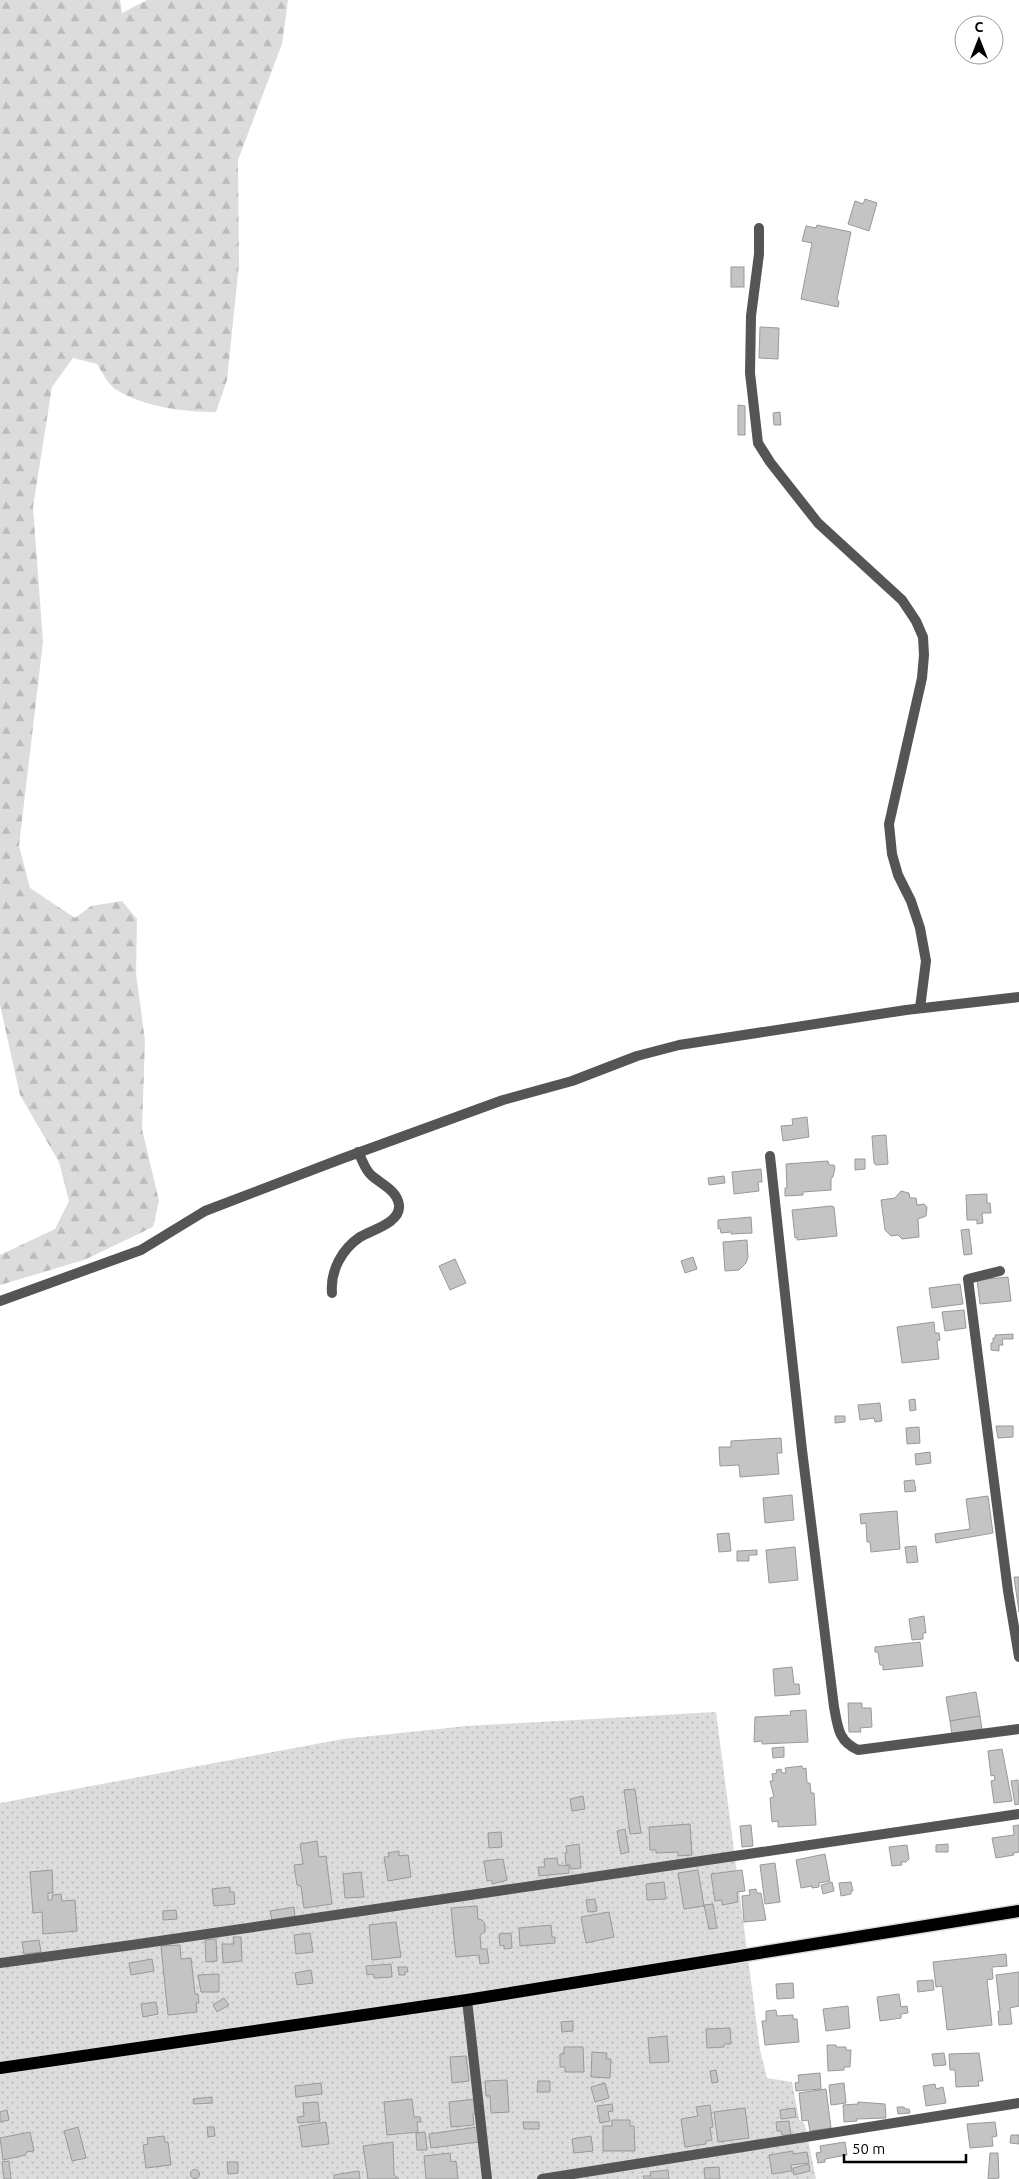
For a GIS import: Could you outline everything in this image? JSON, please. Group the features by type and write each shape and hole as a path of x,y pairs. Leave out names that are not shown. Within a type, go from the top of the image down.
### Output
{"main road":[{"path":"0,2068 466,2000 1019,1911"}],"street":[{"path":"759,228 758,254 750,316 750,373 758,443 770,462 818,523 902,600 916,621 923,637 922,678 890,824 892,854 898,875 920,928 926,961 920,1008"},
{"path":"0,1301 141,1250 205,1211 358,1152 503,1100 572,1081 637,1056 679,1046 920,1008 1019,997"},
{"path":"332,1293 331,1284 334,1270 347,1249 360,1238 389,1222 398,1213 399,1205 396,1196 388,1187 370,1174 358,1152"},
{"path":"770,1156 804,1460 834,1707 840,1736 848,1746 858,1750 1019,1729"},
{"path":"1000,1271 968,1279 1008,1591 1019,1657"},
{"path":"0,1962 141,1944 1019,1814"},
{"path":"466,2000 487,2179"},
{"path":"542,2179 1019,2103"}],"green space":[{"path":"0,0 120,0 122,13 147,0 288,0 282,44 238,160 239,264 227,380 216,412 164,407 138,400 112,387 97,364 73,358 52,387 33,507 43,642 19,846 30,888 75,918 91,906 122,901 137,919 136,973 145,1041 142,1129 159,1201 153,1227 84,1260 0,1285 0,1255 55,1229 69,1201 59,1162 20,1095 0,1005"},
{"path":"716,1712 760,2050 767,2078 792,2082 799,2119 805,2125 816,2179 0,2179 0,1803 343,1739 467,1726"}],"building":[{"path":"865,199 877,203 869,231 848,224 855,201 863,204"},
{"path":"817,225 851,232 837,299 839,302 838,307 801,299 812,243 802,241 806,226 816,228"},
{"path":"731,267 744,267 744,287 731,287"},
{"path":"760,327 779,328 778,359 759,358"},
{"path":"738,405 745,406 745,435 738,435"},
{"path":"780,412 781,425 774,425 773,413"},
{"path":"807,1117 809,1137 783,1141 781,1126 793,1125 792,1119"},
{"path":"886,1135 888,1164 876,1165 874,1163 872,1136"},
{"path":"855,1159 865,1159 865,1169 855,1170"},
{"path":"828,1161 829,1165 834,1165 835,1168 831,1178 831,1190 803,1192 803,1195 785,1196 785,1188 787,1188 786,1164"},
{"path":"761,1169 762,1182 758,1182 759,1191 734,1194 732,1172"},
{"path":"724,1176 725,1183 709,1185 708,1178"},
{"path":"901,1191 909,1193 910,1198 916,1198 917,1205 924,1204 927,1207 926,1216 918,1219 919,1237 902,1239 898,1235 891,1236 885,1230 881,1200 895,1198"},
{"path":"987,1194 987,1203 990,1203 991,1213 982,1213 983,1223 977,1224 977,1220 967,1220 966,1195"},
{"path":"834,1207 837,1236 797,1240 797,1237 795,1238 792,1210"},
{"path":"751,1217 752,1233 721,1233 720,1228 718,1229 718,1220"},
{"path":"969,1229 972,1254 964,1255 961,1230"},
{"path":"747,1240 748,1257 746,1263 739,1270 725,1271 723,1242"},
{"path":"693,1257 697,1269 685,1273 681,1261"},
{"path":"455,1259 466,1283 450,1290 439,1266"},
{"path":"1008,1277 1011,1301 980,1304 977,1280"},
{"path":"960,1284 963,1304 932,1308 929,1288"},
{"path":"964,1310 966,1328 945,1331 942,1312"},
{"path":"934,1322 935,1333 939,1333 940,1340 937,1341 939,1359 902,1363 897,1327"},
{"path":"1013,1334 1013,1339 1002,1339 1003,1345 999,1345 999,1351 991,1350 991,1343 993,1343 995,1335"},
{"path":"915,1399 916,1410 910,1411 909,1400"},
{"path":"880,1403 882,1421 875,1422 874,1418 860,1420 858,1405"},
{"path":"835,1416 845,1416 845,1422 835,1423"},
{"path":"996,1426 1013,1426 1013,1437 998,1438"},
{"path":"919,1427 920,1443 907,1444 906,1428"},
{"path":"781,1438 782,1453 777,1453 779,1474 740,1477 739,1465 720,1466 719,1447 731,1447 731,1441"},
{"path":"930,1452 931,1463 916,1465 915,1454"},
{"path":"914,1480 916,1491 905,1492 904,1481"},
{"path":"792,1495 794,1520 765,1523 763,1498"},
{"path":"988,1496 993,1533 936,1543 935,1534 970,1529 966,1499"},
{"path":"897,1511 900,1549 871,1552 870,1542 867,1542 866,1523 861,1524 860,1514"},
{"path":"729,1533 731,1551 719,1552 717,1534"},
{"path":"916,1546 918,1562 907,1563 905,1547"},
{"path":"795,1547 798,1580 769,1583 766,1550"},
{"path":"757,1550 757,1555 749,1555 749,1561 737,1561 737,1551"},
{"path":"1014,1577 1019,1577 1019,1612"},
{"path":"924,1616 926,1633 923,1633 923,1639 912,1640 909,1619"},
{"path":"920,1642 923,1666 883,1670 883,1665 880,1665 878,1652 875,1652 875,1647"},
{"path":"792,1667 794,1684 799,1684 800,1694 775,1696 773,1669"},
{"path":"976,1692 980,1716 950,1721 946,1697"},
{"path":"848,1703 862,1703 862,1708 871,1708 872,1727 860,1728 861,1732 849,1732"},
{"path":"806,1710 808,1742 762,1744 762,1741 754,1742 755,1717 791,1715 790,1711"},
{"path":"980,1716 982,1729 952,1734 950,1721"},
{"path":"784,1747 784,1757 773,1758 772,1748"},
{"path":"1002,1749 1012,1801 994,1803 991,1781 995,1780 994,1775 991,1776 988,1751"},
{"path":"802,1766 803,1769 806,1768 807,1783 810,1783 811,1793 814,1793 816,1825 778,1827 778,1821 772,1822 770,1798 774,1797 770,1781 773,1781 772,1774 777,1773 776,1770 781,1769 782,1773 786,1773 785,1768"},
{"path":"1018,1780 1019,1804 1015,1805 1011,1781"},
{"path":"635,1789 641,1833 630,1834 624,1790"},
{"path":"583,1796 585,1809 572,1811 570,1799"},
{"path":"690,1824 692,1855 678,1856 678,1852 656,1853 656,1850 650,1850 649,1827"},
{"path":"751,1825 753,1846 742,1847 740,1826"},
{"path":"1019,1825 1019,1852 1013,1853 1014,1855 996,1858 992,1838 1014,1835 1013,1826"},
{"path":"625,1829 629,1852 621,1854 617,1831"},
{"path":"501,1832 502,1847 489,1848 488,1833"},
{"path":"317,1841 319,1857 326,1856 332,1904 304,1908 301,1886 297,1885 294,1865 303,1864 300,1844"},
{"path":"579,1844 581,1868 571,1869 570,1865 566,1865 566,1846"},
{"path":"948,1844 948,1852 936,1852 936,1845"},
{"path":"907,1845 909,1859 906,1862 901,1862 902,1865 892,1866 889,1847"},
{"path":"399,1851 399,1856 408,1855 411,1877 388,1881 384,1857 389,1857 388,1853"},
{"path":"825,1854 830,1881 819,1883 819,1887 801,1888 796,1860"},
{"path":"557,1858 558,1865 569,1866 569,1873 539,1876 538,1867 545,1867 544,1859"},
{"path":"503,1859 507,1880 492,1884 492,1880 487,1881 484,1861"},
{"path":"775,1863 780,1902 765,1904 760,1865"},
{"path":"52,1870 53,1893 48,1893 48,1900 52,1900 52,1895 61,1894 62,1901 75,1900 77,1931 43,1934 42,1912 33,1913 30,1872"},
{"path":"698,1870 704,1906 684,1909 678,1873"},
{"path":"742,1870 745,1891 737,1892 738,1902 722,1905 722,1900 715,1901 711,1874"},
{"path":"361,1872 364,1897 345,1898 343,1874"},
{"path":"664,1882 666,1899 647,1900 646,1884"},
{"path":"832,1882 834,1891 823,1894 821,1885"},
{"path":"851,1882 853,1891 851,1891 851,1894 841,1896 839,1883"},
{"path":"230,1887 230,1892 234,1892 235,1904 214,1906 212,1889"},
{"path":"756,1889 757,1893 761,1893 766,1920 744,1922 742,1896 750,1895 749,1890"},
{"path":"595,1899 597,1911 588,1912 586,1900"},
{"path":"713,1904 717,1928 709,1929 704,1905"},
{"path":"477,1906 478,1919 482,1920 485,1924 485,1932 480,1935 481,1949 487,1949 489,1963 480,1964 479,1955 456,1957 451,1908"},
{"path":"294,1907 295,1917 272,1920 270,1911"},
{"path":"176,1910 177,1919 163,1920 163,1911"},
{"path":"609,1912 614,1937 586,1943 581,1917"},
{"path":"396,1922 401,1957 372,1960 369,1925"},
{"path":"551,1925 552,1937 555,1937 555,1943 520,1946 519,1928"},
{"path":"310,1933 313,1952 296,1954 294,1935"},
{"path":"511,1933 512,1948 504,1949 504,1945 500,1946 499,1934"},
{"path":"233,1937 241,1937 242,1961 223,1963 222,1944 234,1944"},
{"path":"216,1939 217,1961 206,1962 205,1940"},
{"path":"39,1940 41,1952 24,1954 22,1942"},
{"path":"180,1945 181,1959 191,1958 195,1994 198,1994 199,2003 196,2003 197,2012 168,2015 161,1946"},
{"path":"1006,1954 1007,1966 992,1967 993,1979 987,1980 992,2025 947,2030 942,1986 936,1987 933,1962"},
{"path":"152,1959 154,1971 131,1975 129,1963"},
{"path":"391,1964 392,1977 374,1978 373,1974 367,1975 366,1966"},
{"path":"398,1967 407,1967 408,1972 405,1972 405,1975 399,1975"},
{"path":"311,1970 313,1983 297,1985 295,1973"},
{"path":"1019,1972 1019,2006 1010,2008 1012,2024 999,2025 998,2011 1000,2011 996,1975"},
{"path":"219,1974 219,1992 201,1992 198,1975"},
{"path":"933,1980 934,1990 918,1992 917,1981"},
{"path":"793,1983 794,1998 777,1999 776,1984"},
{"path":"899,1994 901,2007 907,2006 908,2013 901,2014 901,2018 880,2021 877,1997"},
{"path":"224,1998 229,2005 217,2012 213,2005"},
{"path":"156,2002 158,2014 143,2017 141,2004"},
{"path":"848,2006 850,2028 826,2031 823,2009"},
{"path":"776,2010 777,2016 793,2015 793,2019 797,2019 799,2042 765,2045 762,2021 766,2021 766,2011"},
{"path":"573,2021 573,2031 562,2032 561,2022"},
{"path":"730,2028 731,2044 724,2044 724,2047 707,2048 706,2029"},
{"path":"667,2036 669,2062 650,2063 648,2038"},
{"path":"827,2045 846,2047 846,2050 851,2050 850,2067 844,2067 844,2070 828,2071"},
{"path":"564,2047 583,2047 584,2072 565,2072 565,2067 560,2067 560,2054 564,2054"},
{"path":"592,2052 607,2053 606,2059 611,2059 610,2078 591,2077"},
{"path":"944,2053 946,2065 934,2066 932,2054"},
{"path":"979,2053 983,2081 978,2081 979,2086 956,2087 955,2070 950,2070 949,2054"},
{"path":"466,2056 469,2081 452,2083 450,2057"},
{"path":"716,2070 718,2082 712,2083 710,2071"},
{"path":"820,2073 821,2089 796,2091 795,2083 799,2082 798,2075"},
{"path":"507,2080 509,2112 491,2113 490,2096 486,2096 485,2081"},
{"path":"538,2081 550,2081 550,2092 537,2092"},
{"path":"321,2083 322,2094 296,2097 295,2086"},
{"path":"605,2083 609,2098 595,2102 591,2087"},
{"path":"844,2083 846,2103 831,2105 829,2085"},
{"path":"935,2084 936,2089 943,2087 946,2103 926,2106 923,2086"},
{"path":"826,2089 831,2128 810,2131 808,2120 802,2121 799,2093"},
{"path":"212,2097 212,2103 194,2104 193,2099"},
{"path":"412,2099 414,2117 420,2117 421,2122 417,2122 418,2132 387,2135 384,2102"},
{"path":"475,2099 477,2113 473,2114 474,2125 451,2127 449,2102"},
{"path":"318,2102 320,2121 298,2123 297,2117 304,2116 303,2103"},
{"path":"858,2102 885,2104 886,2118 856,2119 857,2121 844,2122 843,2105 858,2104"},
{"path":"612,2104 613,2111 608,2112 610,2121 600,2123 597,2106"},
{"path":"710,2105 713,2127 710,2128 712,2140 706,2141 706,2144 685,2147 681,2119 698,2116 696,2107"},
{"path":"897,2107 909,2109 910,2113 898,2114"},
{"path":"745,2108 749,2138 718,2142 714,2112"},
{"path":"795,2108 796,2117 781,2119 780,2110"},
{"path":"7,2110 9,2120 0,2122 0,2112"},
{"path":"612,2120 630,2120 630,2126 634,2126 635,2151 603,2151 603,2126 612,2126"},
{"path":"789,2121 791,2135 782,2135 781,2131 777,2131 776,2122"},
{"path":"326,2122 329,2144 302,2147 299,2126"},
{"path":"523,2122 539,2122 539,2129 524,2129"},
{"path":"995,2122 997,2136 992,2137 993,2146 970,2148 967,2124"},
{"path":"78,2127 86,2158 72,2161 64,2131"},
{"path":"207,2127 214,2127 215,2136 208,2137"},
{"path":"477,2127 479,2142 431,2148 429,2134"},
{"path":"30,2132 34,2151 26,2152 26,2155 3,2160 0,2138"},
{"path":"425,2132 427,2150 417,2150 416,2133"},
{"path":"1011,2135 1019,2135 1019,2144 1010,2143"},
{"path":"164,2136 165,2142 168,2142 171,2165 146,2168 143,2145 148,2144 147,2138"},
{"path":"591,2136 593,2151 574,2153 572,2139"},
{"path":"393,2142 394,2175 399,2179 368,2179 363,2146"},
{"path":"845,2142 847,2155 825,2159 825,2162 818,2163 816,2153 821,2152 820,2146"},
{"path":"793,2151 793,2154 807,2152 809,2163 791,2165 792,2171 772,2174 769,2155"},
{"path":"450,2153 451,2162 456,2161 458,2179 426,2179 424,2156"},
{"path":"990,2153 998,2153 999,2178 988,2179"},
{"path":"9,2161 11,2179 4,2179 2,2162"},
{"path":"227,2162 238,2162 238,2173 228,2174"},
{"path":"809,2164 810,2171 794,2175 793,2168"},
{"path":"719,2167 720,2179 705,2179 704,2168"},
{"path":"195,2169 200,2174 195,2179 190,2174"},
{"path":"668,2170 669,2179 644,2179 643,2176 651,2176 650,2172"},
{"path":"359,2171 360,2179 334,2179 334,2175"}]}
